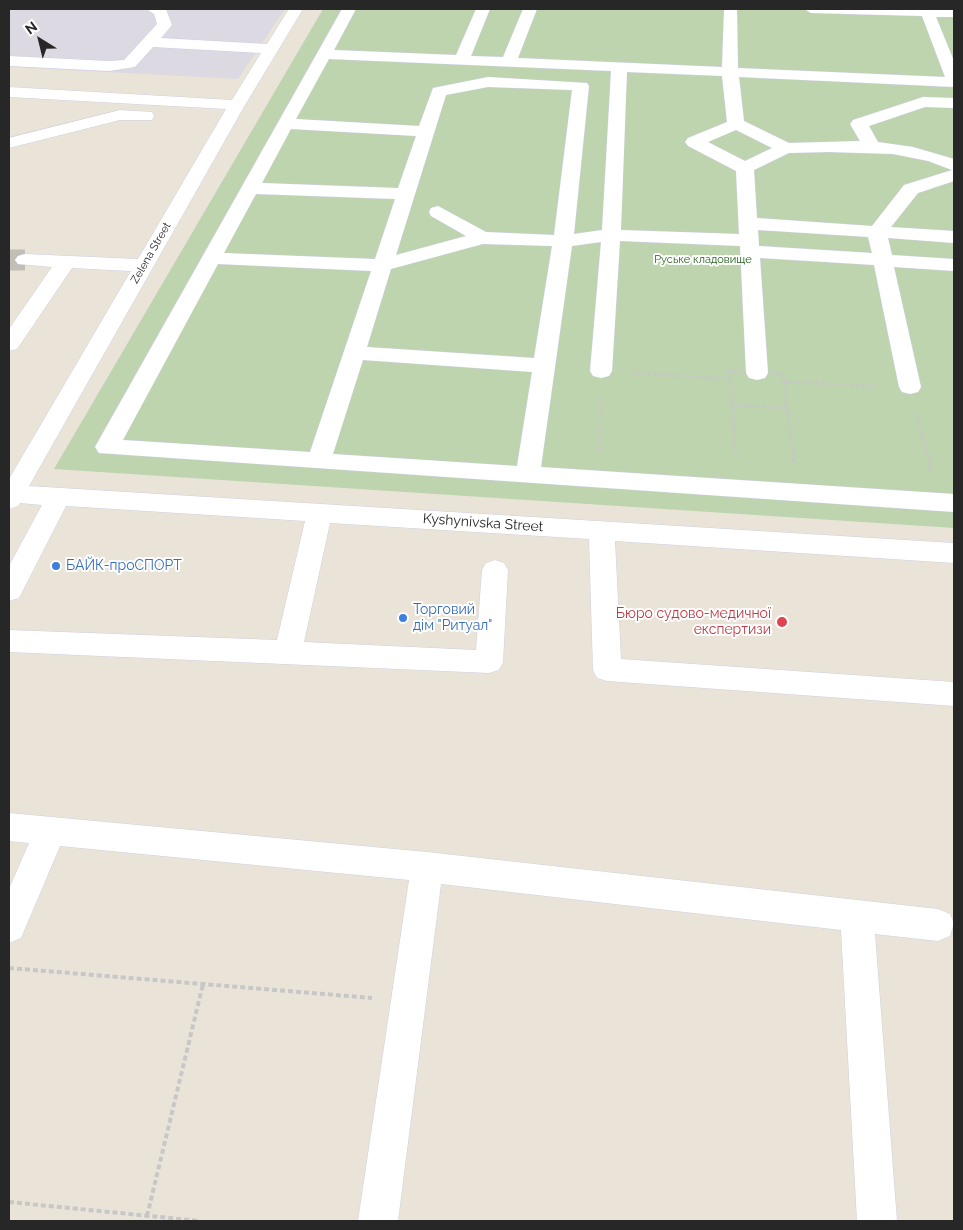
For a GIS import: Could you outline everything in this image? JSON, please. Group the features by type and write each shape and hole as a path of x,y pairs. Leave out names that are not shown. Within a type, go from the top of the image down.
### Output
{"street":[{"path":"9,61 109,66 129,64 165,25 160,11 153,9"},
{"name":"Zelena Street","path":"13,486 232,113 296,9"},
{"path":"349,9 107,447 599,480 950,499"},
{"path":"460,61 483,9"},
{"path":"508,63 530,9"},
{"path":"733,9 730,73 736,124"},
{"path":"811,9 926,10 954,13"},
{"path":"324,54 730,73 954,81 926,10"},
{"path":"150,42 270,49"},
{"path":"602,371 619,68"},
{"path":"319,461 439,91 488,82 581,86 563,241 528,475"},
{"path":"9,92 151,100 232,113"},
{"path":"871,146 859,124 923,102 954,103"},
{"path":"9,143 120,115 232,113"},
{"path":"285,124 426,131"},
{"path":"745,168 694,142 736,124 786,148"},
{"path":"745,168 786,148 871,146 932,155 954,165"},
{"path":"745,168 757,373"},
{"path":"877,232 911,189 954,175"},
{"path":"250,188 406,194"},
{"path":"438,212 482,238"},
{"path":"211,258 383,266 482,238 563,241 611,234 748,238 877,232 954,237"},
{"path":"877,232 910,387"},
{"path":"748,238 884,260 954,265"},
{"path":"25,260 143,265"},
{"path":"9,344 66,262"},
{"path":"354,353 544,366"},
{"name":"Kyshynivska Street","path":"13,486 59,496 602,531 952,561"},
{"path":"9,591 59,496"},
{"path":"288,652 320,513"},
{"path":"602,531 607,670 954,694"},
{"path":"9,640 489,662 495,570"},
{"path":"9,827 426,867 938,925"},
{"path":"9,927 50,832"},
{"path":"378,1221 426,867"},
{"path":"857,916 877,1221"}],"path":[{"path":"599,480 602,371 730,379"},
{"path":"783,382 910,387 950,499"},
{"path":"9,968 408,1001"},
{"path":"147,1216 203,984"},
{"path":"9,1202 200,1221"}],"shaded area":[{"path":"9,9 285,9 238,79 9,67"}],"green space":[{"name":"Руське кладовище","path":"323,9 954,9 954,528 54,469"}],"tunnel":[{"path":"9,260 25,260"}],"place":[{"name":"БАЙК-проСПОРТ","path":"56,566"},
{"name":"Торговий дім \"Ритуал\"","path":"403,618"},
{"name":"Бюро судово-медичної експертизи","path":"782,622"}]}
